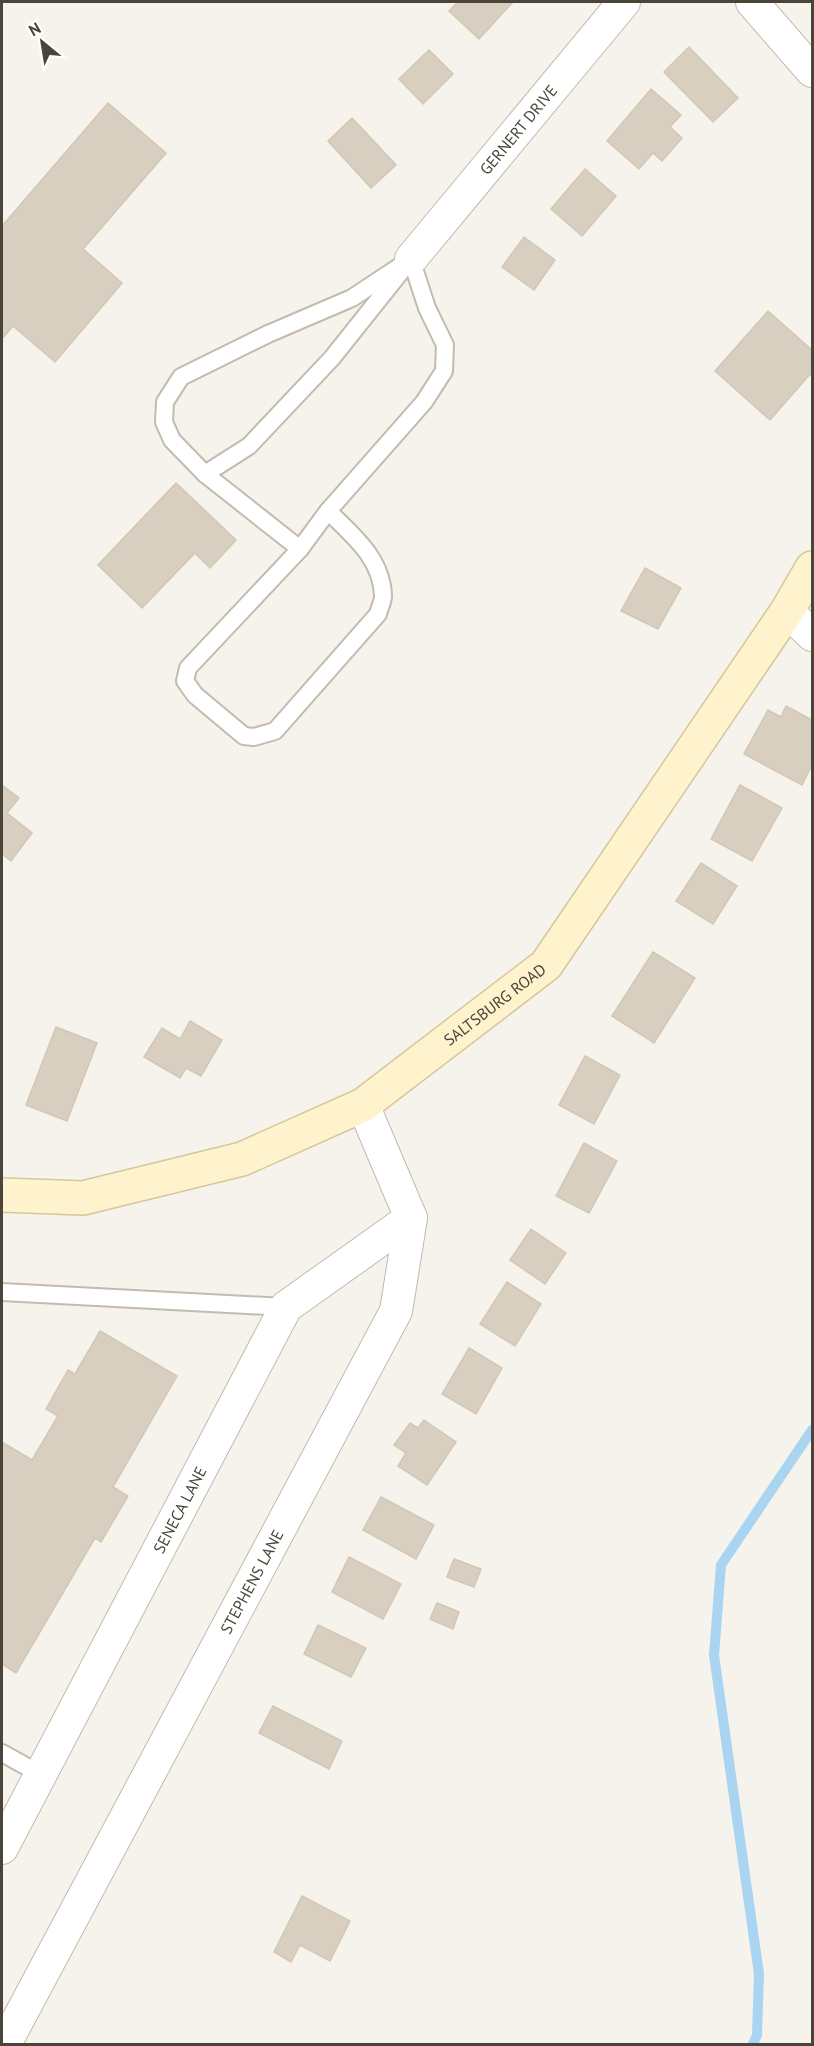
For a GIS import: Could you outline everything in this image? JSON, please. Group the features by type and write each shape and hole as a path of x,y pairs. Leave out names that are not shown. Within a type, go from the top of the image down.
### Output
{"main road":[{"name":"SALTSBURG ROAD","path":"2,1195 83,1198 242,1159 363,1105 546,965 787,611 813,568"}],"street":[{"name":"GERNERT DRIVE","path":"411,259 624,2"},
{"path":"752,2 813,71"},
{"path":"787,611 813,635"},
{"path":"363,1105 411,1218"},
{"name":"SENECA LANE","path":"2,1848 286,1307 411,1218"},
{"name":"STEPHENS LANE","path":"5,2044 396,1311 411,1218"}],"lane":[{"path":"300,549 205,474 172,440 164,422 165,402 181,377 268,333 352,298 411,259"},
{"path":"205,474 249,446 332,358 411,259"},
{"path":"328,511 365,548 377,568 383,597 378,614 275,731 254,737 244,736 195,695 185,681 188,668 300,549 328,511 424,402 444,371 445,345 427,308 411,259"},
{"path":"2,1292 286,1307"},
{"path":"2,1753 40,1774"}],"building":[{"path":"458,2 513,2 479,39 449,11"},
{"path":"689,47 738,98 713,122 664,72"},
{"path":"429,50 453,74 423,104 399,79"},
{"path":"651,89 681,115 670,127 682,138 662,161 653,153 639,169 607,141"},
{"path":"108,103 166,153 83,249 122,283 55,362 13,326 2,339 2,226"},
{"path":"352,118 396,165 371,188 328,141"},
{"path":"585,169 616,196 582,236 551,209"},
{"path":"524,237 555,260 534,290 502,267"},
{"path":"768,311 812,350 812,372 770,420 715,371"},
{"path":"176,483 236,540 210,568 195,553 142,608 98,565"},
{"path":"645,568 681,588 658,629 621,611"},
{"path":"786,706 812,720 812,765 802,785 744,754 768,710 781,717"},
{"path":"2,785 19,798 7,813 32,833 11,861 2,854"},
{"path":"740,785 782,808 752,861 711,839"},
{"path":"701,863 737,886 713,924 676,901"},
{"path":"653,952 695,978 654,1043 612,1016"},
{"path":"190,1021 222,1040 201,1076 186,1068 180,1078 144,1057 162,1028 180,1039"},
{"path":"56,1027 97,1043 67,1121 26,1105"},
{"path":"585,1056 620,1075 594,1124 559,1105"},
{"path":"584,1143 617,1161 589,1213 556,1196"},
{"path":"531,1229 566,1253 545,1284 510,1260"},
{"path":"507,1282 541,1304 515,1346 480,1324"},
{"path":"100,1331 177,1376 113,1487 128,1496 101,1542 95,1538 16,1673 2,1664 2,1442 32,1460 58,1416 46,1409 68,1370 75,1374"},
{"path":"469,1348 502,1368 476,1414 442,1394"},
{"path":"424,1420 456,1442 427,1485 398,1466 406,1453 394,1445 410,1423 418,1428"},
{"path":"381,1497 434,1525 416,1559 363,1530"},
{"path":"349,1557 401,1584 383,1619 332,1592"},
{"path":"454,1559 481,1569 474,1587 447,1577"},
{"path":"437,1603 459,1612 453,1629 430,1619"},
{"path":"318,1625 366,1648 351,1677 304,1654"},
{"path":"273,1706 342,1741 329,1769 259,1733"},
{"path":"302,1896 350,1921 330,1961 300,1945 291,1962 274,1952"}],"waterway":[{"path":"753,2044 757,2035 759,1974 714,1655 721,1565 812,1430"}]}
